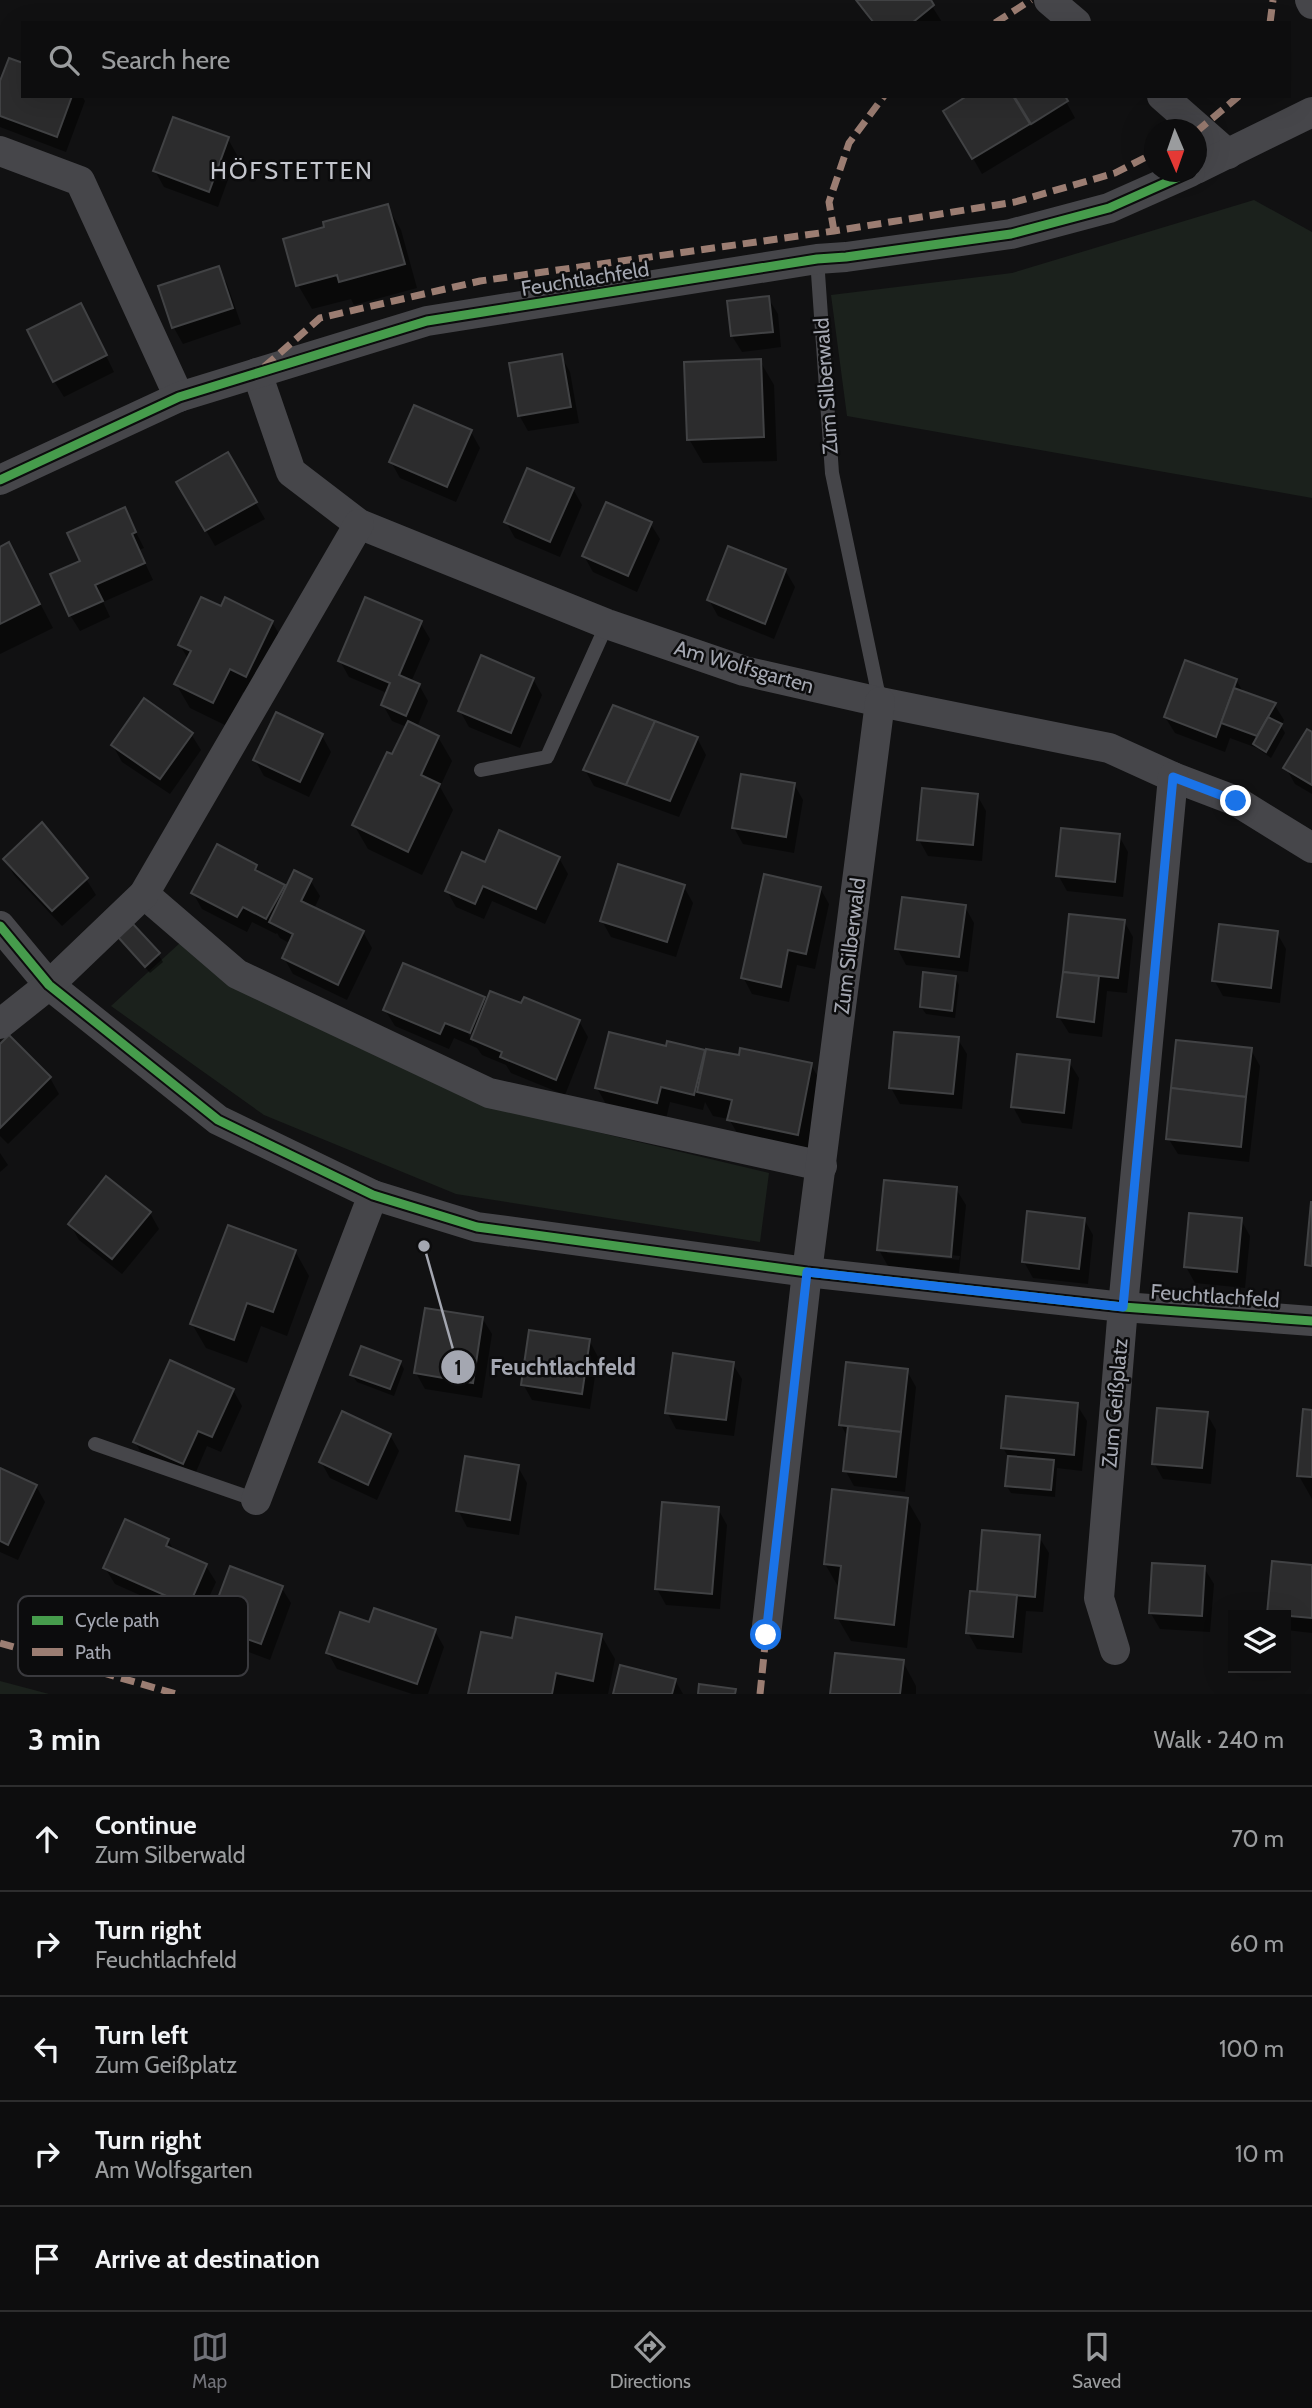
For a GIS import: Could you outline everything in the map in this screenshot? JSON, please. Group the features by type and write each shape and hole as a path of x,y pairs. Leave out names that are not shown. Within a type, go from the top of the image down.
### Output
{"street":[{"path":"1049,0 1074,21"},
{"path":"1164,98 1228,155"},
{"path":"1207,164 1312,112"},
{"path":"0,151 80,181 179,397"},
{"name":"Feuchtlachfeld","path":"0,480 179,397 427,321 817,259 1011,234 1109,208 1168,182"},
{"name":"Am Wolfsgarten","path":"257,373 291,472 359,524 607,624 744,671 880,702 1109,748 1173,777 1236,801 1312,848"},
{"path":"0,1024 49,985 144,894 359,524"},
{"name":"Zum Silberwald","path":"766,1635 807,1272 880,702"},
{"name":"Zum Geißplatz","path":"1115,1650 1099,1598 1123,1307 1173,777"},
{"path":"144,894 237,974 489,1093 822,1166"},
{"name":"Feuchtlachfeld","path":"0,926 49,985 218,1121 373,1195 477,1227 807,1272 1123,1307 1312,1321"},
{"path":"256,1500 373,1195"}],"lane":[{"name":"Zum Silberwald","path":"817,259 832,473 880,702"},
{"path":"481,770 547,757 607,624"},
{"path":"95,1444 256,1500"}],"shaded area":[{"path":"1254,200 1312,232 1312,498 847,416 831,295 1012,273"},
{"path":"181,942 483,1105 769,1173 760,1242 456,1194 264,1115 111,1006"},
{"path":"0,1681 49,1694 0,1694"}],"building":[{"path":"856,0 931,0 934,5 914,21 872,21"},
{"path":"9,58 21,62 21,98 71,98 57,137 0,116 0,81"},
{"path":"964,98 1014,98 1030,124 972,159 943,111"},
{"path":"1015,98 1066,98 1068,101 1031,124"},
{"path":"173,117 229,137 209,192 153,171"},
{"path":"388,204 405,264 339,282 337,275 296,286 283,239 324,227 323,222"},
{"path":"219,266 233,308 172,328 158,286"},
{"path":"769,296 773,332 731,336 727,301"},
{"path":"81,303 107,355 53,382 27,330"},
{"path":"562,354 571,407 518,416 509,363"},
{"path":"761,359 764,437 687,440 684,362"},
{"path":"414,405 472,430 447,487 389,462"},
{"path":"228,452 257,502 205,531 176,482"},
{"path":"527,468 574,488 550,542 504,522"},
{"path":"606,502 652,522 628,576 582,556"},
{"path":"125,507 136,532 132,534 145,563 95,585 103,601 69,616 50,574 80,561 67,533"},
{"path":"9,542 40,604 0,624 0,547"},
{"path":"728,546 786,569 765,624 707,600"},
{"path":"201,597 221,606 225,597 273,621 246,677 230,669 213,703 174,684 191,651 178,645"},
{"path":"365,597 422,621 399,675 420,684 406,716 381,705 390,683 338,661"},
{"path":"481,655 534,678 511,733 458,711"},
{"path":"1185,660 1237,679 1216,737 1164,717"},
{"path":"1234,688 1276,703 1257,736 1221,723"},
{"path":"144,698 193,733 160,779 111,745"},
{"path":"613,705 655,721 626,785 583,770"},
{"path":"276,712 323,734 300,782 253,760"},
{"path":"1268,717 1282,724 1266,752 1253,744"},
{"path":"408,721 439,736 421,775 440,784 408,852 352,825 387,752 392,754"},
{"path":"655,721 698,737 670,801 626,785"},
{"path":"1307,729 1312,732 1312,785 1283,768"},
{"path":"741,774 795,783 786,837 732,828"},
{"path":"922,788 978,794 973,845 917,840"},
{"path":"42,822 88,878 52,911 3,859"},
{"path":"1061,828 1120,834 1115,882 1056,876"},
{"path":"499,830 560,857 536,909 483,886 475,904 445,891 462,852 485,862"},
{"path":"217,844 257,865 255,870 285,885 266,919 243,907 237,917 191,893"},
{"path":"618,864 685,885 667,942 600,921"},
{"path":"294,870 312,879 301,901 364,931 338,985 282,958 293,934 269,922"},
{"path":"764,874 821,887 806,954 788,950 781,987 741,978"},
{"path":"902,897 966,905 959,957 895,949"},
{"path":"1069,914 1125,920 1118,978 1063,972"},
{"path":"133,924 160,953 145,967 118,937"},
{"path":"1219,924 1278,931 1271,988 1212,981"},
{"path":"403,963 485,997 470,1033 445,1023 440,1034 383,1010"},
{"path":"923,972 956,976 952,1011 920,1007"},
{"path":"1063,972 1099,976 1094,1022 1057,1017"},
{"path":"490,991 521,1003 524,997 580,1020 556,1080 500,1057 502,1052 471,1039"},
{"path":"609,1032 666,1046 667,1041 705,1050 694,1095 661,1087 657,1103 595,1088"},
{"path":"894,1032 959,1037 953,1094 889,1088"},
{"path":"9,1035 51,1077 0,1128 0,1044"},
{"path":"1176,1040 1252,1048 1246,1097 1171,1088"},
{"path":"740,1048 812,1063 798,1135 727,1120 732,1100 697,1092 706,1049 739,1055"},
{"path":"1017,1054 1070,1060 1064,1113 1011,1107"},
{"path":"1171,1088 1246,1097 1241,1147 1166,1139"},
{"path":"106,1176 151,1212 112,1259 68,1224"},
{"path":"884,1180 957,1187 951,1257 877,1250"},
{"path":"1312,1202 1312,1266 1305,1265"},
{"path":"1027,1211 1085,1218 1079,1269 1022,1262"},
{"path":"1189,1213 1242,1218 1237,1272 1184,1267"},
{"path":"228,1225 296,1250 273,1312 247,1303 234,1340 190,1324"},
{"path":"425,1308 483,1317 473,1383 414,1373"},
{"path":"529,1330 590,1339 582,1394 521,1385"},
{"path":"361,1346 401,1361 390,1389 350,1375"},
{"path":"673,1353 734,1362 726,1420 665,1413"},
{"path":"170,1360 234,1389 212,1437 198,1431 183,1464 133,1442"},
{"path":"846,1362 908,1369 901,1432 839,1425"},
{"path":"1006,1396 1078,1403 1074,1455 1001,1448"},
{"path":"1157,1408 1208,1412 1202,1468 1152,1464"},
{"path":"1303,1409 1312,1410 1312,1477 1297,1476"},
{"path":"342,1411 391,1434 368,1485 319,1462"},
{"path":"848,1426 901,1432 896,1477 843,1471"},
{"path":"465,1456 519,1465 510,1520 456,1511"},
{"path":"1008,1456 1054,1460 1051,1490 1005,1486"},
{"path":"0,1468 37,1485 8,1545 0,1541"},
{"path":"832,1489 908,1498 894,1625 835,1618 841,1566 824,1564"},
{"path":"662,1502 719,1507 712,1594 655,1589"},
{"path":"125,1519 169,1539 166,1546 207,1564 193,1596 166,1596 103,1568"},
{"path":"982,1530 1040,1535 1035,1597 977,1592"},
{"path":"1272,1561 1312,1565 1312,1618 1291,1616 1291,1610 1267,1610"},
{"path":"1152,1563 1205,1566 1202,1616 1149,1613"},
{"path":"230,1566 283,1586 261,1644 248,1639 248,1596 219,1596"},
{"path":"970,1591 1017,1595 1013,1637 966,1633"},
{"path":"374,1608 436,1629 417,1684 326,1653 340,1612 369,1622"},
{"path":"516,1617 602,1634 593,1681 556,1673 552,1694 468,1694 481,1632 512,1638"},
{"path":"835,1653 904,1660 900,1694 830,1694"},
{"path":"620,1665 676,1679 672,1694 613,1694"},
{"path":"699,1684 736,1689 735,1694 698,1694"}],"marked path":[{"path":"998,21 1031,0"},
{"path":"1270,21 1273,0"},
{"path":"834,231 829,202 849,143 883,98"},
{"path":"1207,123 1237,98"},
{"path":"264,367 320,318 480,281 834,231 1015,202 1115,173 1144,158"},
{"path":"760,1694 766,1635"},
{"path":"0,1643 18,1648"},
{"path":"114,1676 176,1694"}],"cycle path":[{"path":"0,480 179,397 427,321 817,259 1011,234 1109,208 1168,182"},
{"path":"0,926 49,985 218,1120 373,1195 477,1227 807,1272 1123,1307 1312,1321"}],"place":[{"name":"Feuchtlachfeld","path":"424,1246"}],"district":[{"name":"HÖFSTETTEN","path":"292,171"}],"route":[{"path":"766,1635 807,1272 1123,1307 1173,777 1236,801"}]}
